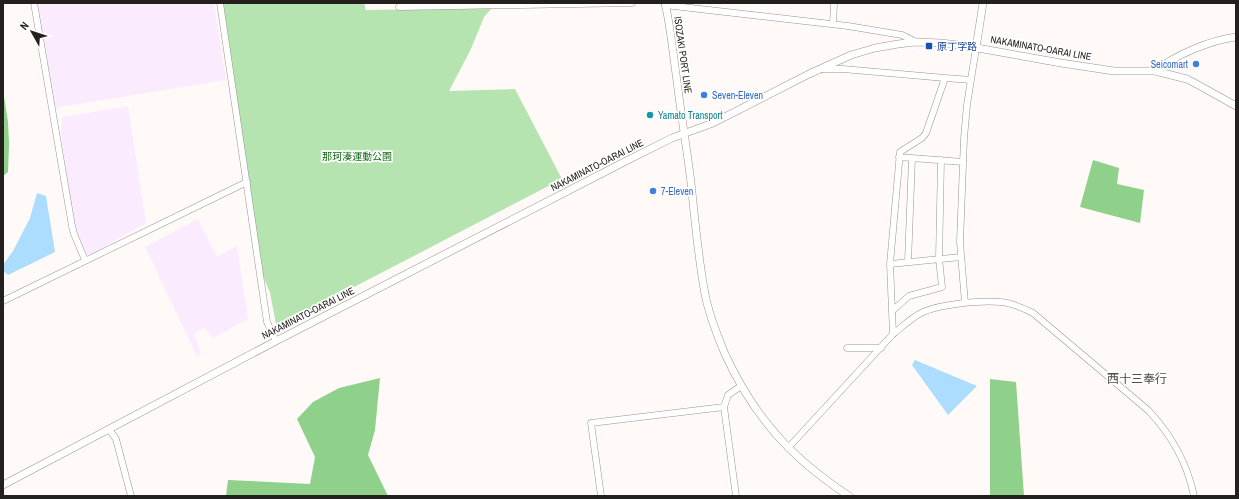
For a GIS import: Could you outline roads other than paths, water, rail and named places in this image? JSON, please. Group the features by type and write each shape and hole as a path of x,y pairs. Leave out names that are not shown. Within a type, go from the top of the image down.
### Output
{"main road":[{"path":"976,48 983,3"},
{"name":"ISOZAKI PORT LINE","path":"665,4 688,158 705,295 718,337 741,386 778,438 819,475 849,496"},
{"path":"1155,71 1169,61 1205,45 1215,41 1236,38"},
{"name":"NAKAMINATO-OARAI LINE","path":"3,484 276,341 628,160 669,140 713,123 840,59 862,52 892,45 916,42 941,43 1114,71 1155,71 1187,80 1236,106"}],"street":[{"path":"34,3 72,226 85,260"},
{"path":"220,3 267,322 276,341"},
{"path":"399,6 632,3"},
{"path":"833,24 834,3"},
{"path":"665,4 833,24 902,35 916,42"},
{"path":"965,303 960,242 964,138 976,48"},
{"path":"819,69 843,69 971,80"},
{"path":"893,334 890,264 900,152 922,138 926,133 945,78"},
{"path":"899,157 963,162"},
{"path":"908,262 912,158"},
{"path":"892,310 909,296 942,287 939,259 941,160"},
{"path":"3,301 247,182"},
{"path":"890,264 961,257"},
{"path":"788,448 893,334 923,312 943,306 965,303 1002,302 1018,306 1033,313 1048,324 1149,412 1172,439 1180,454 1190,480 1194,496"},
{"path":"847,348 880,348"},
{"path":"736,496 724,407 728,395 741,386"},
{"path":"601,496 591,423 724,407"},
{"path":"108,429 116,439 131,496"}],"water":[{"path":"37,193 46,196 55,252 8,275 3,271 3,265 13,251 30,218"},
{"path":"915,360 977,386 948,415 912,365"}],"place":[{"name":"原丁字路","path":"929,46"},
{"name":"Seicomart","path":"1196,64"},
{"name":"Seven-Eleven","path":"704,95"},
{"name":"Yamato Transport","path":"650,115"},
{"name":"7-Eleven","path":"653,191"}],"district":[{"name":"西十三奉行","path":"1137,379"}],"park label":[{"name":"那珂湊運動公園","path":"357,156"}]}
